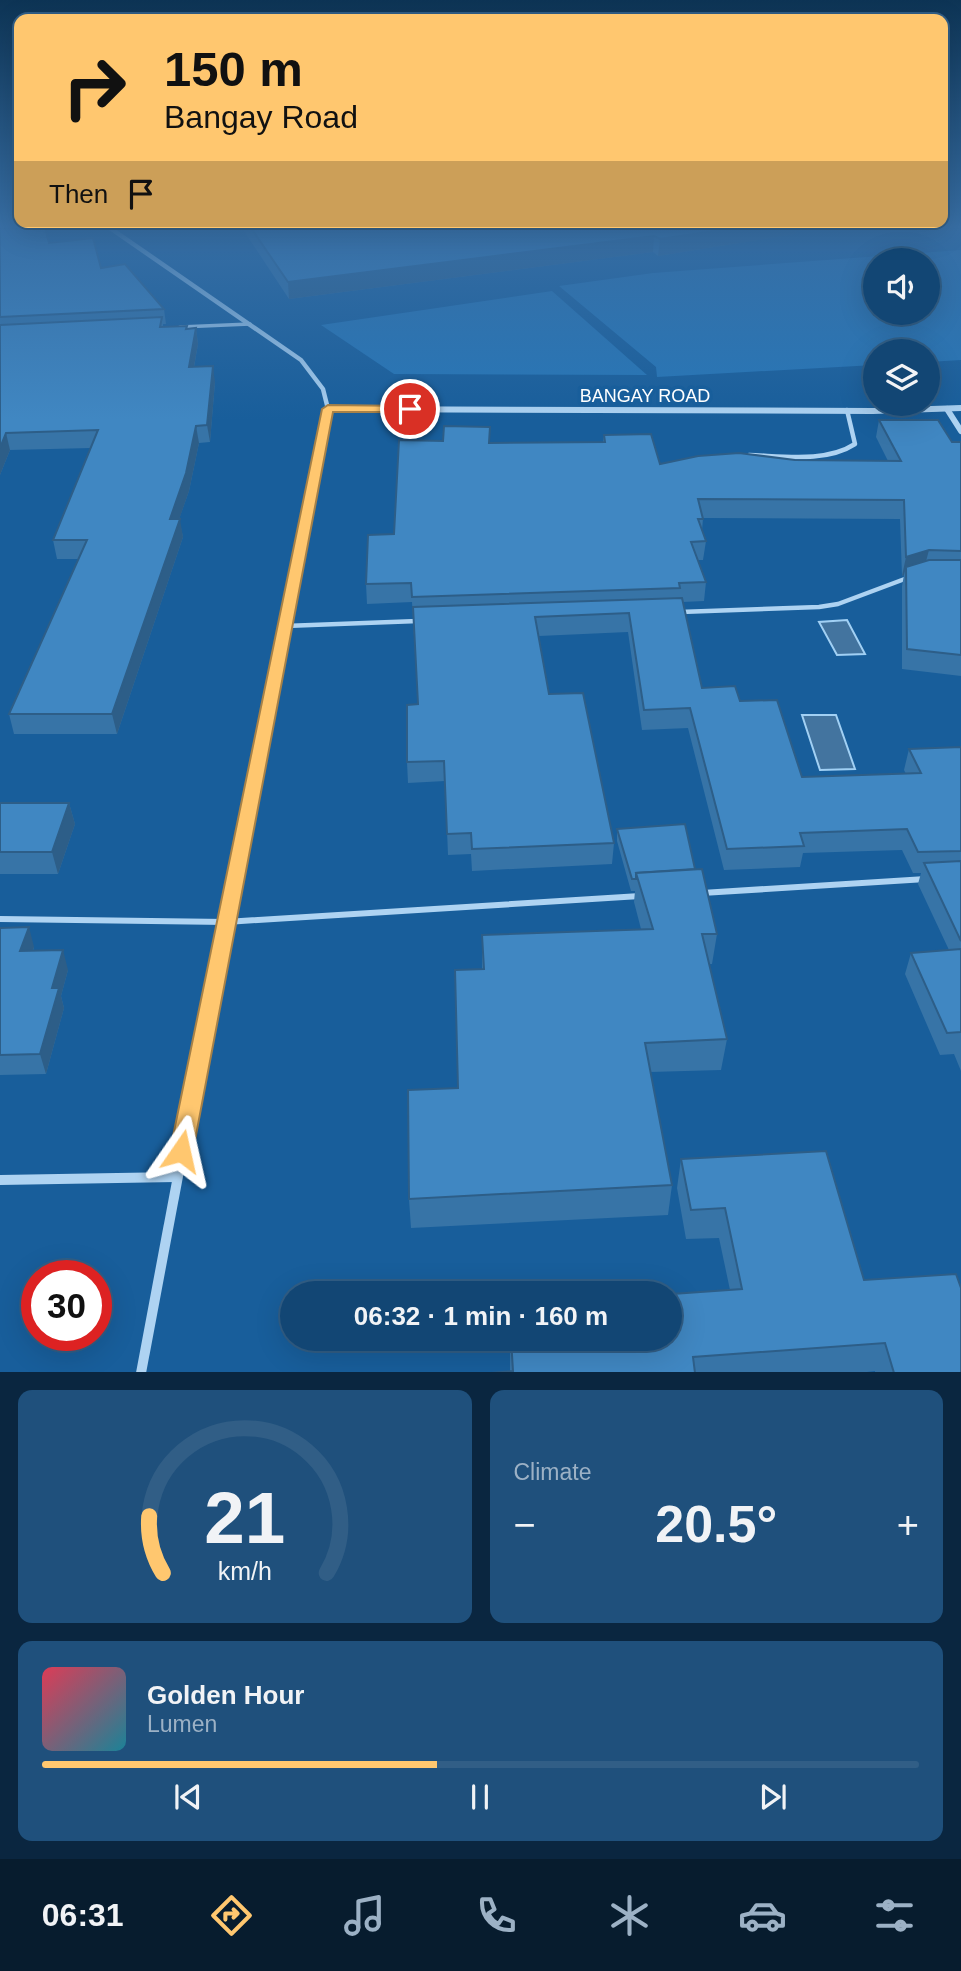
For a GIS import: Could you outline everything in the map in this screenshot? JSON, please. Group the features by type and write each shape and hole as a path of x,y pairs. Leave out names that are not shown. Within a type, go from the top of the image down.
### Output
{"street":[{"path":"141,1372 176,1177 328,409 323,389 301,360 203,292"},
{"name":"BANGAY ROAD","path":"328,409 847,411 961,408"},
{"path":"947,409 961,431"},
{"path":"0,1180 176,1177"}],"lane":[{"path":"167,328 250,324"},
{"path":"743,455 826,454 851,449 855,444 847,411"},
{"path":"668,612 819,607 838,604 921,575"},
{"path":"285,626 422,621"},
{"path":"698,893 933,878"},
{"path":"0,919 226,922 642,896"}],"shaded area":[{"path":"553,292 647,375 394,374 321,325"},
{"path":"566,292 863,292 863,325 940,325 940,292 961,292 961,360 940,361 940,339 863,339 863,366 657,377 656,367"},
{"path":"847,620 865,654 837,655 819,622"},
{"path":"802,715 836,715 855,769 820,770"}],"building":[{"path":"0,292 149,292 164,309 0,317"},
{"path":"162,317 160,327 196,328 189,367 213,366 207,425 196,426 186,473 170,519 180,519 112,714 9,714 87,540 53,540 98,430 6,433 0,448 0,325"},
{"path":"879,420 938,420 952,442 961,442 961,551 929,550 906,557 904,500 698,499 703,519 698,519 706,541 691,542 706,582 679,583 680,588 412,597 411,583 366,584 368,535 394,534 399,440 443,441 444,426 490,427 489,443 605,442 604,435 651,434 660,464 698,456 739,453 795,460 901,461"},
{"path":"929,560 961,560 961,655 907,649 906,567"},
{"path":"682,598 702,688 735,686 740,701 777,700 802,777 921,773 909,749 961,747 961,851 918,852 907,829 800,833 804,846 727,849 690,708 644,710 629,613 535,617 549,694 583,693 614,843 472,849 471,833 447,834 444,761 407,762 407,705 418,704 413,607"},
{"path":"0,803 69,803 52,852 0,852"},
{"path":"685,824 695,869 636,873 636,879 632,879 617,829"},
{"path":"961,861 961,941 924,863"},
{"path":"702,869 717,934 702,934 727,1039 645,1043 672,1185 409,1199 408,1090 458,1088 455,970 484,969 482,935 653,929 636,873"},
{"path":"29,927 20,951 63,950 52,988 59,988 40,1054 0,1055 0,928"},
{"path":"961,949 961,1032 947,1033 911,953"},
{"path":"826,1151 864,1280 956,1274 961,1288 961,1372 894,1372 885,1343 693,1357 695,1372 502,1372 513,1371 512,1351 682,1351 682,1293 742,1289 725,1208 691,1210 681,1159"}],"route":[{"path":"181,1151 328,409 410,409"}]}
